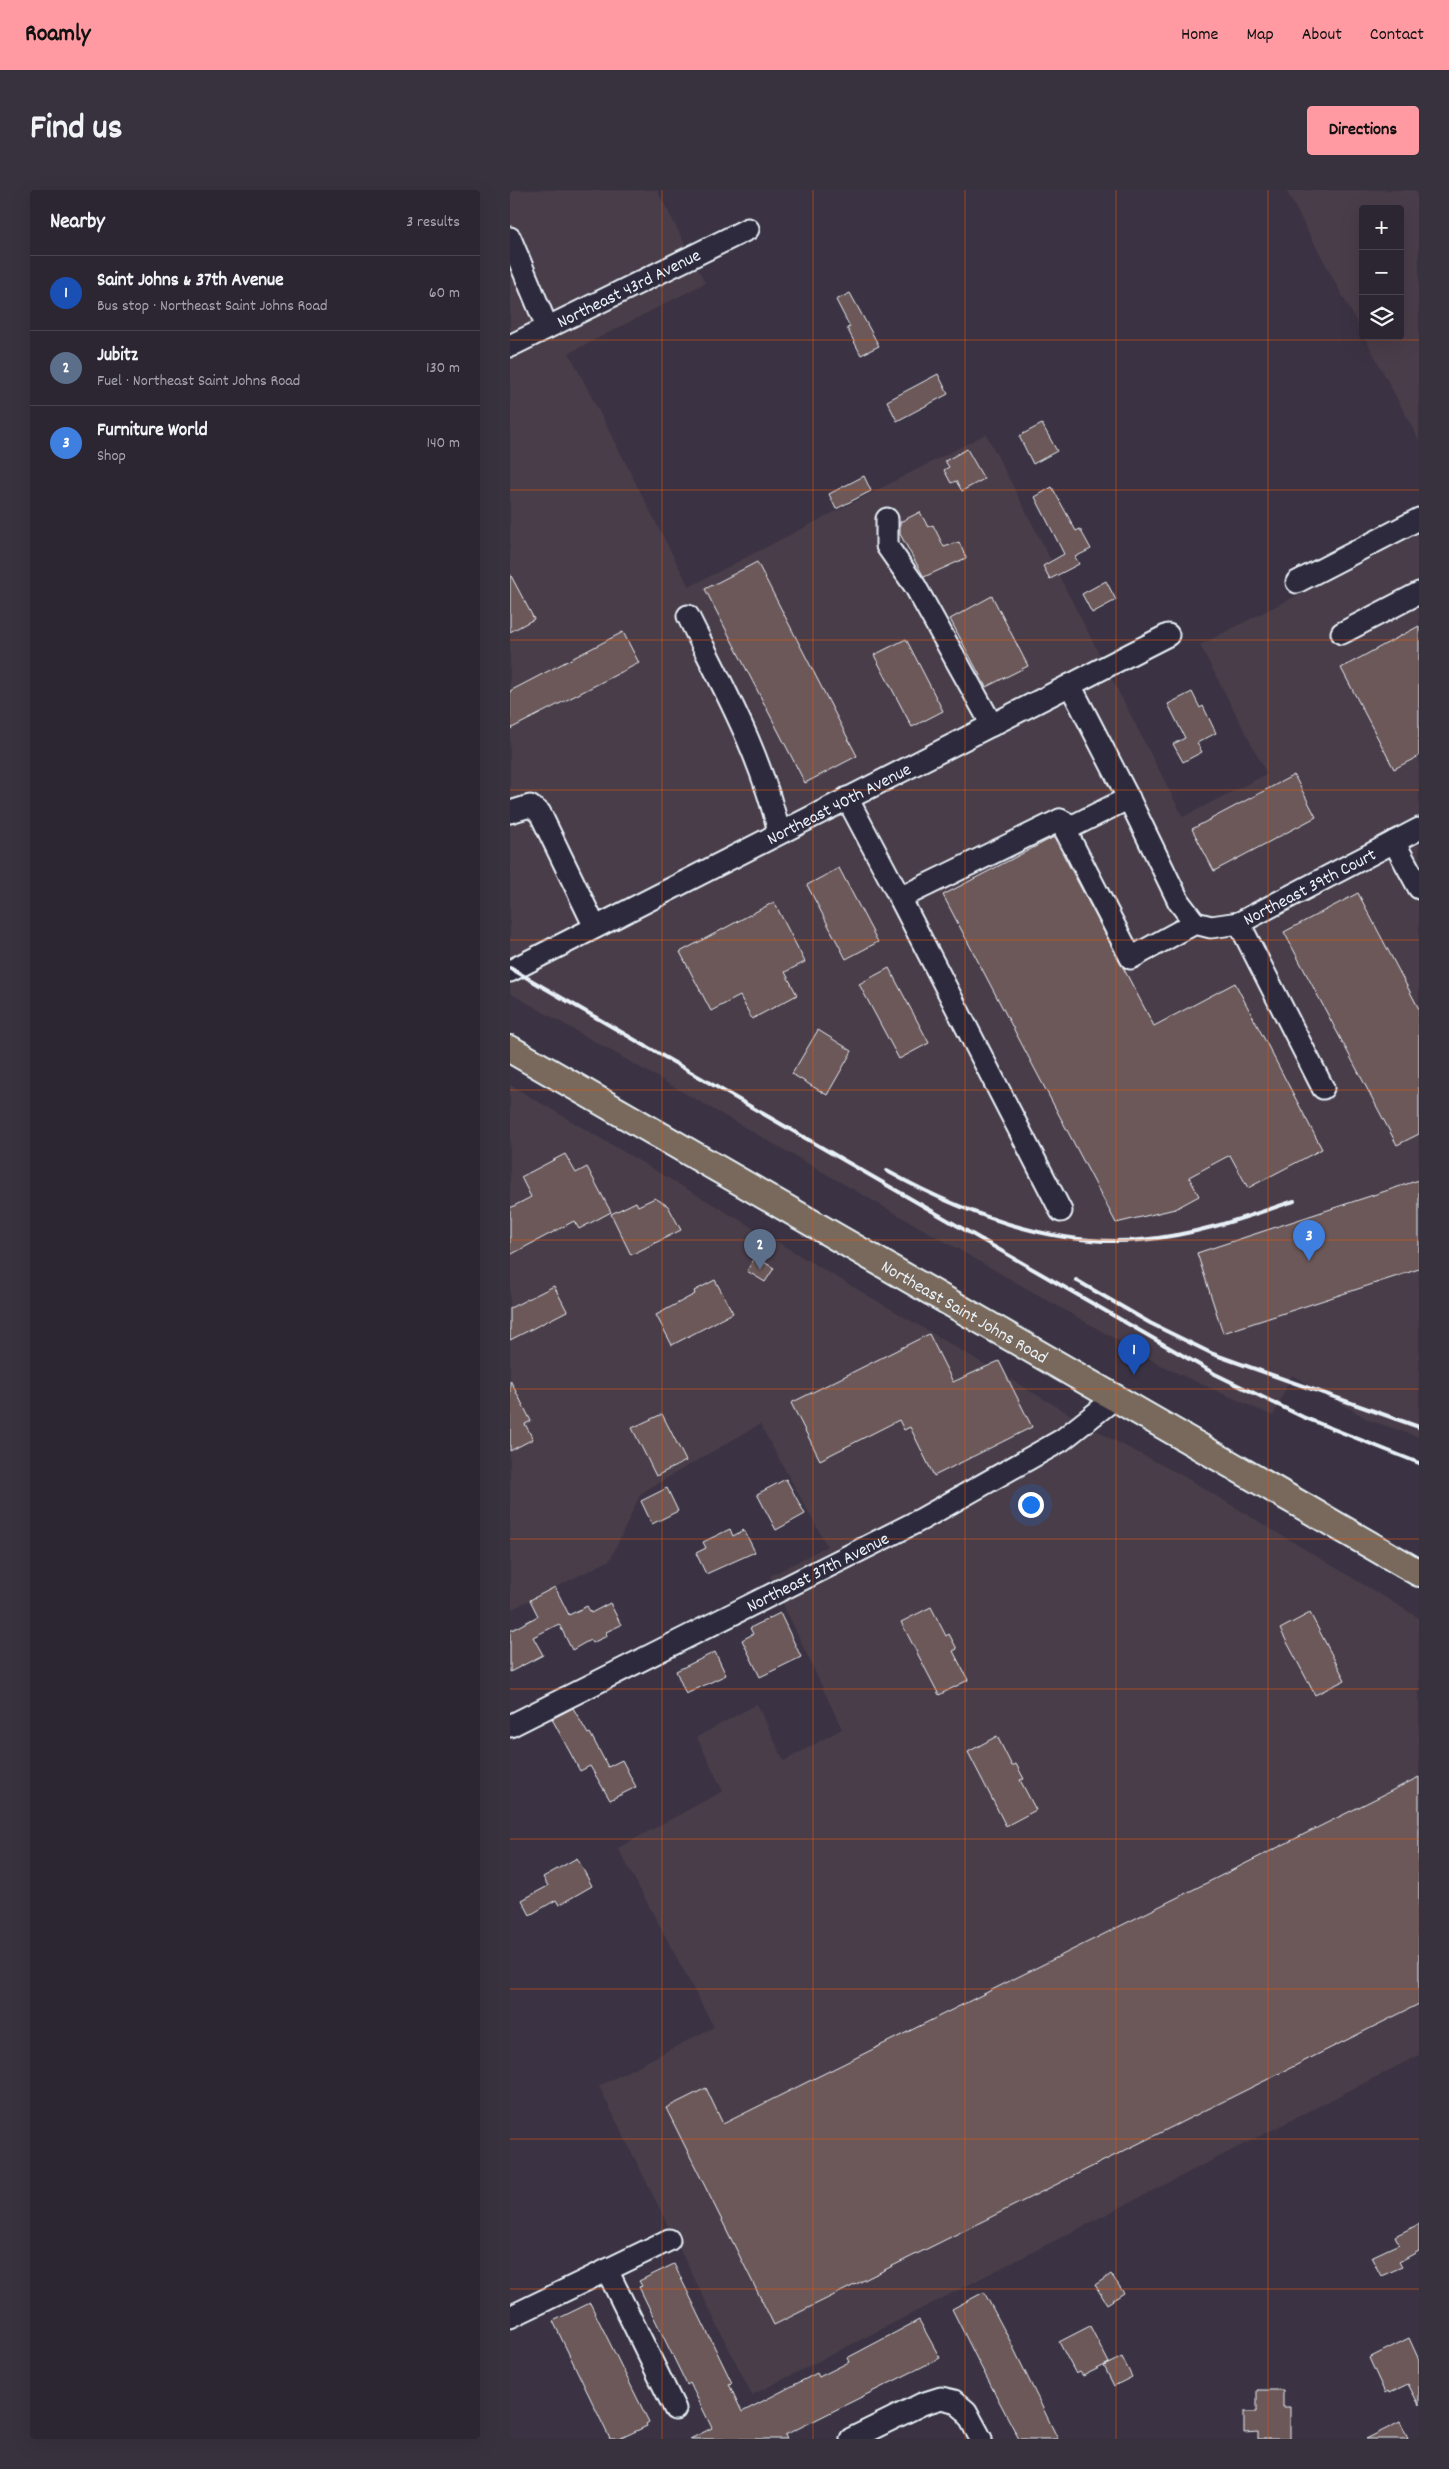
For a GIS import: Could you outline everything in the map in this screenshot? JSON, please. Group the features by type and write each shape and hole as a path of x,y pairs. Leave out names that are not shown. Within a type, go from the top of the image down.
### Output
{"main road":[{"name":"Northeast Saint Johns Road","path":"510,1049 1114,1399 1419,1573"}],"street":[{"name":"Northeast 43rd Avenue","path":"510,346 748,229"},
{"path":"510,238 518,282 548,327"},
{"path":"1297,582 1419,519"},
{"path":"886,520 888,546 916,586 992,725"},
{"path":"1342,633 1419,593"},
{"path":"688,616 751,744 769,791 779,832"},
{"name":"Northeast 40th Avenue","path":"510,971 1168,635"},
{"path":"1060,820 1131,958 1195,923 1179,902 1129,798 1070,685"},
{"path":"848,798 1061,1211"},
{"path":"1060,820 1072,826 1129,798"},
{"path":"510,812 530,806 540,813 595,927"},
{"path":"900,898 1060,820"},
{"name":"Northeast 39th Court","path":"1195,923 1211,927 1238,923 1419,829"},
{"path":"1394,842 1419,888"},
{"path":"1238,923 1322,1088"},
{"name":"Northeast 37th Avenue","path":"510,1726 922,1519 1062,1440 1114,1399"},
{"path":"510,2317 669,2240"},
{"path":"607,2270 675,2409"},
{"path":"851,2439 932,2400 941,2398 954,2401 966,2411 981,2439"}],"shaded area":[{"path":"510,190 657,190 705,283 569,353 689,587 986,434 1183,817 1267,774 1200,645 1419,533 1419,1437 1369,1420 1292,1375 1273,1416 1166,1368 510,993"},
{"path":"1286,190 1419,190 1419,440 1366,340 1404,340 1404,205 1359,205 1359,327"},
{"path":"510,1085 1115,1441 1183,1476 1419,1618 1419,2055 752,2395 599,2086 714,2027 618,1848 723,1791 697,1737 757,1704 784,1761 842,1729 770,1576 827,1546 760,1424 641,1493 610,1560 510,1610"}],"building":[{"path":"850,293 879,346 861,355 847,328 850,327 836,300"},
{"path":"938,374 948,394 897,421 887,401"},
{"path":"1042,424 1057,451 1033,464 1019,436"},
{"path":"967,449 984,479 962,491 956,481 951,483 944,470 949,467 945,461"},
{"path":"864,476 871,491 836,509 829,494"},
{"path":"1052,487 1076,531 1080,529 1091,549 1075,557 1079,564 1050,579 1043,566 1064,554 1035,497"},
{"path":"920,512 928,527 933,525 944,547 959,542 966,558 924,577 900,534 900,522"},
{"path":"757,562 857,756 805,783 705,589"},
{"path":"510,574 534,619 510,632"},
{"path":"1106,581 1116,600 1092,613 1082,594"},
{"path":"992,596 1028,666 986,687 950,619"},
{"path":"1419,626 1419,756 1394,769 1341,668"},
{"path":"623,632 639,663 510,729 510,691"},
{"path":"906,639 943,711 912,727 874,655"},
{"path":"1192,692 1200,708 1203,706 1216,733 1197,743 1202,752 1183,762 1173,744 1185,738 1168,704"},
{"path":"1294,775 1316,817 1214,871 1192,829"},
{"path":"1054,837 1154,1026 1235,983 1322,1149 1248,1188 1230,1155 1189,1177 1199,1196 1175,1209 1116,1223 943,895"},
{"path":"839,868 878,942 846,959 807,885"},
{"path":"1358,893 1419,1009 1419,1134 1397,1145 1284,932"},
{"path":"774,902 805,962 785,972 797,995 752,1019 740,996 711,1011 680,952"},
{"path":"889,968 929,1043 899,1059 859,984"},
{"path":"818,1030 852,1051 827,1095 792,1074"},
{"path":"565,1154 576,1173 587,1167 611,1212 579,1229 574,1221 510,1255 510,1208 531,1197 521,1177"},
{"path":"1419,1180 1419,1269 1223,1333 1197,1253"},
{"path":"655,1198 668,1206 681,1230 631,1255 611,1214 636,1202 638,1206"},
{"path":"755,1257 774,1268 765,1282 747,1271"},
{"path":"715,1280 733,1313 672,1345 656,1315 695,1294 694,1291"},
{"path":"554,1286 567,1311 510,1340 510,1308"},
{"path":"929,1334 953,1382 999,1361 1032,1427 934,1476 910,1427 904,1430 899,1420 820,1460 791,1403"},
{"path":"510,1380 531,1421 525,1424 533,1439 510,1451"},
{"path":"662,1414 686,1461 656,1476 632,1428"},
{"path":"786,1479 805,1514 776,1530 757,1494"},
{"path":"667,1488 678,1511 652,1524 641,1501"},
{"path":"730,1529 733,1536 744,1530 755,1552 706,1574 696,1553 706,1548 703,1542"},
{"path":"555,1587 569,1615 587,1606 591,1613 610,1603 621,1625 606,1632 607,1636 592,1643 590,1640 572,1650 559,1624 533,1637 543,1655 510,1672 510,1631 538,1616 530,1600"},
{"path":"931,1607 946,1636 949,1634 957,1649 953,1651 968,1680 939,1695 901,1622"},
{"path":"780,1613 801,1657 760,1677 742,1640 753,1634 750,1628"},
{"path":"1310,1613 1345,1680 1315,1695 1280,1629"},
{"path":"715,1652 726,1675 686,1694 676,1671"},
{"path":"573,1708 588,1734 590,1733 608,1767 622,1760 636,1787 610,1800 590,1766 580,1771 552,1719"},
{"path":"997,1736 1012,1766 1016,1764 1024,1779 1020,1780 1036,1810 1006,1826 968,1752"},
{"path":"1419,1777 1419,2004 774,2325 666,2108 706,2088 723,2124"},
{"path":"577,1858 592,1886 559,1905 556,1900 530,1915 522,1900 548,1886 543,1877"},
{"path":"1419,2224 1419,2251 1399,2262 1402,2267 1381,2276 1371,2257 1399,2244 1395,2236"},
{"path":"674,2264 732,2383 729,2384 742,2412 817,2373 819,2377 849,2362 847,2358 919,2320 940,2358 785,2435 787,2439 690,2439 712,2428 690,2383 687,2385 639,2287 642,2286 639,2281"},
{"path":"1111,2274 1124,2293 1107,2304 1095,2285"},
{"path":"984,2292 1058,2439 1019,2439 978,2361 952,2309"},
{"path":"590,2303 649,2422 646,2424 647,2426 619,2439 610,2439 553,2321"},
{"path":"1090,2326 1109,2363 1083,2376 1080,2372 1076,2374 1059,2342"},
{"path":"1409,2338 1419,2360 1419,2405 1408,2384 1385,2393 1369,2358"},
{"path":"1122,2357 1132,2377 1114,2386 1104,2366"},
{"path":"1257,2390 1283,2390 1283,2407 1290,2407 1290,2439 1258,2439 1258,2432 1244,2433 1244,2412 1257,2412"},
{"path":"1400,2422 1408,2439 1366,2439"}],"railway":[{"path":"510,968 1215,1374 1303,1417 1419,1463"},
{"path":"887,1171 946,1201 1009,1224 1041,1233 1107,1241 1140,1240 1179,1235 1256,1214 1294,1201"},
{"path":"1076,1280 1150,1323 1213,1354 1419,1427"}],"place":[{"name":"Furniture World","path":"1309,1261"},
{"name":"Jubitz","path":"760,1270"},
{"name":"Saint Johns & 37th Avenue","path":"1134,1375"}]}
